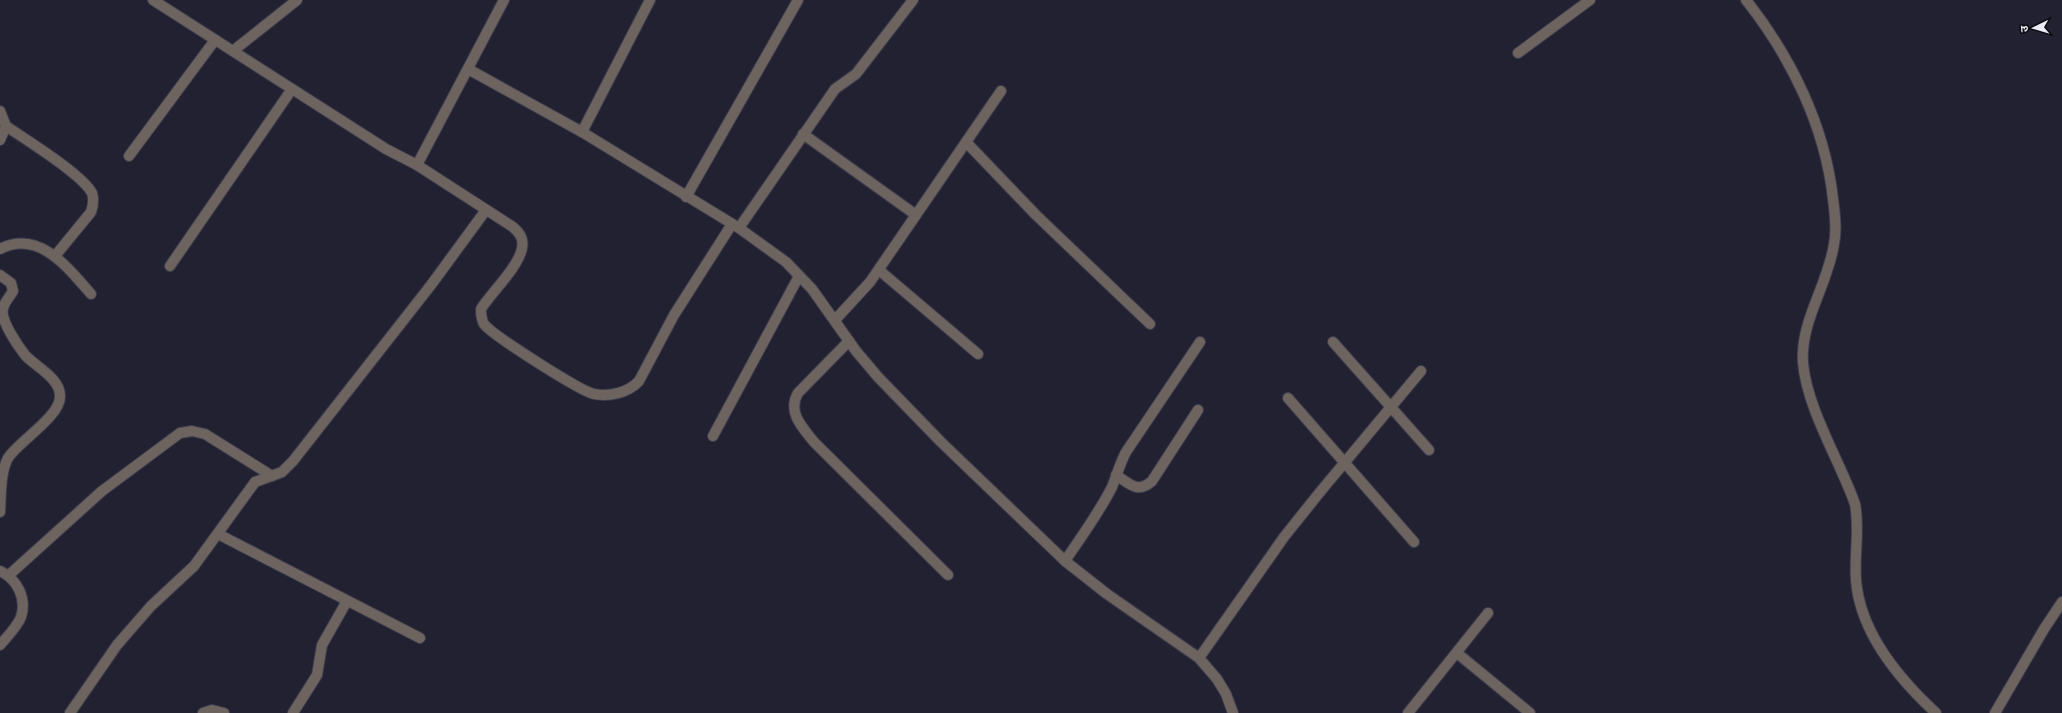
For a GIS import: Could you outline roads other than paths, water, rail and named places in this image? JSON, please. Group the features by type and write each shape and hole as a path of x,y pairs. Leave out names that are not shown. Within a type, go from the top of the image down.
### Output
{"street":[{"path":"152,0 386,149 416,165 519,232 522,244 517,259 508,274 481,309 480,316 483,324 506,342 583,391 600,395 624,392 632,389 639,382 674,315 735,226 835,89 856,74 913,0"},
{"path":"234,51 297,0"},
{"path":"416,165 504,0"},
{"path":"582,132 650,0"},
{"path":"686,197 798,0"},
{"path":"1518,53 1590,0"},
{"path":"1746,0 1769,29 1803,91 1821,141 1831,179 1835,219 1834,244 1806,332 1803,364 1808,391 1856,504 1859,521 1856,580 1859,600 1875,638 1889,660 1910,686 1936,713"},
{"path":"129,156 215,40"},
{"path":"468,69 582,132 735,226 786,262 812,289 849,341 878,377 941,442 1065,561 1107,594 1199,658 1217,679 1226,694 1233,713"},
{"path":"170,266 292,89"},
{"path":"835,320 879,270 1001,90"},
{"path":"0,111 6,126 77,177 92,195 93,203 91,212 55,256"},
{"path":"0,140 6,126"},
{"path":"803,134 916,215"},
{"path":"966,142 1036,215 1150,324"},
{"path":"70,713 117,644 146,611 194,566 255,482 282,472 293,461 430,285 486,210"},
{"path":"0,249 6,246 26,243 35,244 55,256 91,294"},
{"path":"879,270 978,354"},
{"path":"0,275 11,283 13,291 4,302 2,311 4,320 25,355 54,382 60,396 58,405 52,414 8,458 2,470 0,512"},
{"path":"713,436 799,276"},
{"path":"849,341 798,393 794,400 793,406 796,417 814,442 948,575"},
{"path":"1065,561 1100,509 1126,452 1200,342"},
{"path":"1333,342 1429,450"},
{"path":"1199,658 1284,537 1344,462 1422,371"},
{"path":"1288,398 1414,542"},
{"path":"1116,475 1138,488 1145,487 1152,481 1198,410"},
{"path":"0,645 20,618 22,606 18,586 5,573 102,491 180,433 192,431 204,434 272,476"},
{"path":"218,534 420,638"},
{"path":"293,713 317,675 322,646 347,601"},
{"path":"1995,713 2044,629 2062,602"},
{"path":"1408,713 1488,613"},
{"path":"1457,652 1530,713"},
{"path":"203,713 212,710 224,713"}]}
